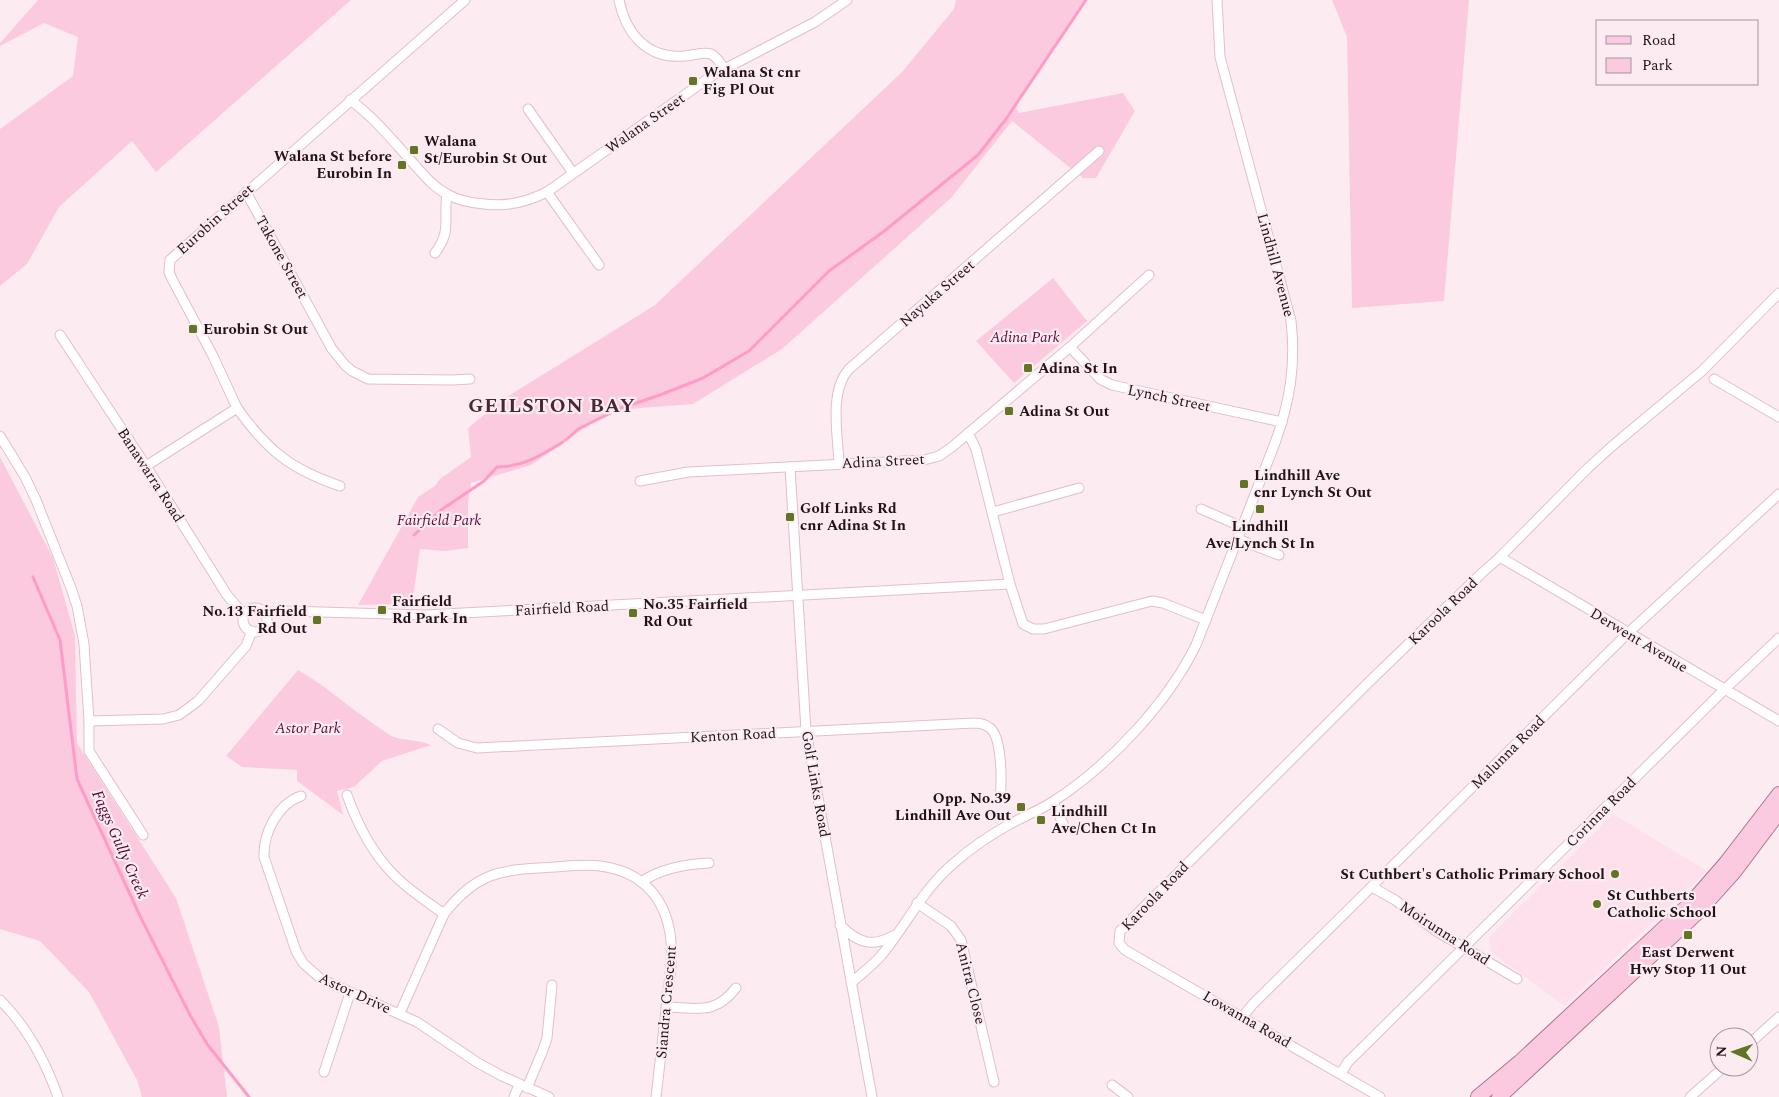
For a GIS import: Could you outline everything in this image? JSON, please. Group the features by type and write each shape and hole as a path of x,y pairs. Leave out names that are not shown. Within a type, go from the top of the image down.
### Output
{"main road":[{"path":"1478,1097 1520,1062 1692,902 1726,863 1779,794"},
{"path":"1499,1097 1699,911 1734,872 1779,812"}],"street":[{"name":"Eurobin Street","path":"340,486 308,474 282,458 262,440 237,408 213,356 172,279 169,266 173,256 465,0"},
{"path":"619,0 626,26 644,46 655,52 675,57 711,54 724,68"},
{"name":"Walana Street","path":"350,100 369,114 426,177 447,194 476,204 504,205 529,200 547,192 724,68 815,22 847,0"},
{"name":"Lindhill Avenue","path":"851,983 882,954 898,934 917,903 938,877 973,848 1010,824 1053,802 1119,749 1156,706 1196,645 1282,422 1293,371 1291,321 1222,70 1217,0"},
{"path":"528,108 573,173"},
{"name":"Nayuka Street","path":"839,464 836,400 838,386 844,375 1099,152"},
{"name":"Takone Street","path":"246,192 332,349 345,366 360,376 375,380 470,379"},
{"path":"547,192 599,265"},
{"path":"435,253 445,237 447,194"},
{"name":"Adina Street","path":"640,481 688,472 932,458 946,452 1070,347 1149,275"},
{"name":"Karoola Road","path":"1118,938 1124,926 1377,675 1500,557 1587,468 1702,371 1779,293"},
{"name":"Banawarra Road","path":"60,334 227,595 244,614"},
{"name":"Lynch Street","path":"1070,347 1100,379 1112,385 1282,422"},
{"path":"1714,379 1779,417"},
{"path":"146,466 237,408"},
{"path":"968,433 976,449 1010,584 1023,624 1033,629 1044,629 1152,601 1163,603 1206,620"},
{"path":"0,436 25,477 36,500 77,606 84,644 89,721 88,743 93,758 143,835"},
{"name":"Golf Links Road","path":"790,467 806,731 872,1097"},
{"path":"992,512 1080,488"},
{"name":"Malunna Road","path":"1242,1017 1628,633 1779,494"},
{"path":"1201,509 1242,527"},
{"path":"1238,539 1279,555"},
{"name":"Derwent Avenue","path":"1500,557 1779,721"},
{"name":"Fairfield Road","path":"264,613 286,611 412,616 1010,584"},
{"path":"256,609 264,613 266,621 263,628 252,632 244,625 244,614 249,610 256,609"},
{"path":"89,721 163,719 178,715 192,706 210,687 246,646 252,632"},
{"name":"Corinna Road","path":"1341,1073 1348,1062 1724,690 1779,638"},
{"name":"Kenton Road","path":"438,729 458,743 477,748 981,723 990,728 996,737 1002,774 1000,797"},
{"path":"347,795 358,823 381,859 406,886 444,914"},
{"name":"Astor Drive","path":"301,796 286,805 268,829 264,857 296,951 303,963 321,979 400,1014 437,1034 478,1063 549,1097"},
{"path":"1053,802 1064,826"},
{"path":"641,882 659,872 689,865 709,863"},
{"name":"Siandra Crescent","path":"400,1014 444,914 474,884 486,877 510,870 600,866 622,872 641,882 658,900 664,910 671,933 672,947 656,1097"},
{"name":"Moirunna Road","path":"1372,887 1395,900 1436,931 1517,979"},
{"name":"Anitra Close","path":"917,903 951,926 962,940 994,1082"},
{"path":"840,925 850,935 867,942 876,943 884,941 898,934"},
{"name":"Lowanna Road","path":"1118,938 1119,943 1125,950 1380,1097"},
{"path":"514,1097 523,1086 543,1050 552,985"},
{"path":"666,1007 714,1007 727,1000 736,988"},
{"path":"324,1072 350,993"},
{"path":"0,1000 27,1031 48,1069 58,1097"},
{"path":"1759,1035 1779,1018"},
{"path":"1690,1097 1713,1077"},
{"path":"1112,1085 1128,1097"}],"shaded area":[{"name":"St Cuthberts Catholic School","path":"1613,814 1707,871 1564,1006 1491,952 1489,937"}],"green space":[{"path":"38,0 351,0 156,172 132,141 59,207 27,264 0,286 0,129 73,76 78,37 44,23 0,46 0,43"},
{"name":"Fairfield Park","path":"956,0 1087,0 1015,106 1019,113 1123,93 1135,111 1096,178 1083,178 1012,121 951,198 782,349 693,404 615,410 599,418 531,465 471,483 468,503 468,548 446,551 420,549 412,604 358,605 418,497 471,457 468,428 505,398 655,305 902,72 954,9"},
{"path":"1332,0 1469,0 1444,301 1352,308 1347,37"},
{"name":"Adina Park","path":"1053,278 1087,321 1014,383 976,341"},
{"path":"0,457 53,558 75,636 77,743 176,898 219,1027 227,1097 142,1097 137,1080 89,992 40,941 0,929"},
{"name":"Astor Park","path":"298,670 322,685 390,735 431,745 382,761 354,787 337,791 343,815 297,781 297,770 242,767 226,756"}],"waterway":[{"path":"566,440 578,429 621,408 703,378 749,351 829,271 883,232 978,155 1006,119 1086,0"},
{"path":"414,535 441,510 484,481 497,467 524,463 563,442"},
{"name":"Faggs Gully Creek","path":"33,577 60,640 77,779 140,916 190,1015 207,1044 249,1097"}],"place":[{"name":"Walana St cnr Fig Pl Out","path":"693,81"},
{"name":"Walana St/Eurobin St Out","path":"414,150"},
{"name":"Walana St before Eurobin In","path":"402,165"},
{"name":"Eurobin St Out","path":"193,329"},
{"name":"Adina St In","path":"1028,368"},
{"name":"Adina St Out","path":"1009,411"},
{"name":"Lindhill Ave cnr Lynch St Out","path":"1244,484"},
{"name":"Lindhill Ave/Lynch St In","path":"1260,509"},
{"name":"Golf Links Rd cnr Adina St In","path":"790,517"},
{"name":"Fairfield Rd Park In","path":"382,610"},
{"name":"No.35 Fairfield Rd Out","path":"633,613"},
{"name":"No.13 Fairfield Rd Out","path":"317,620"},
{"name":"Opp. No.39 Lindhill Ave Out","path":"1021,807"},
{"name":"Lindhill Ave/Chen Ct In","path":"1041,820"},
{"name":"St Cuthbert's Catholic Primary School","path":"1615,874"},
{"name":"St Cuthberts Catholic School","path":"1597,904"},
{"name":"East Derwent Hwy Stop 11 Out","path":"1688,935"}],"district":[{"name":"GEILSTON BAY","path":"552,405"}]}
